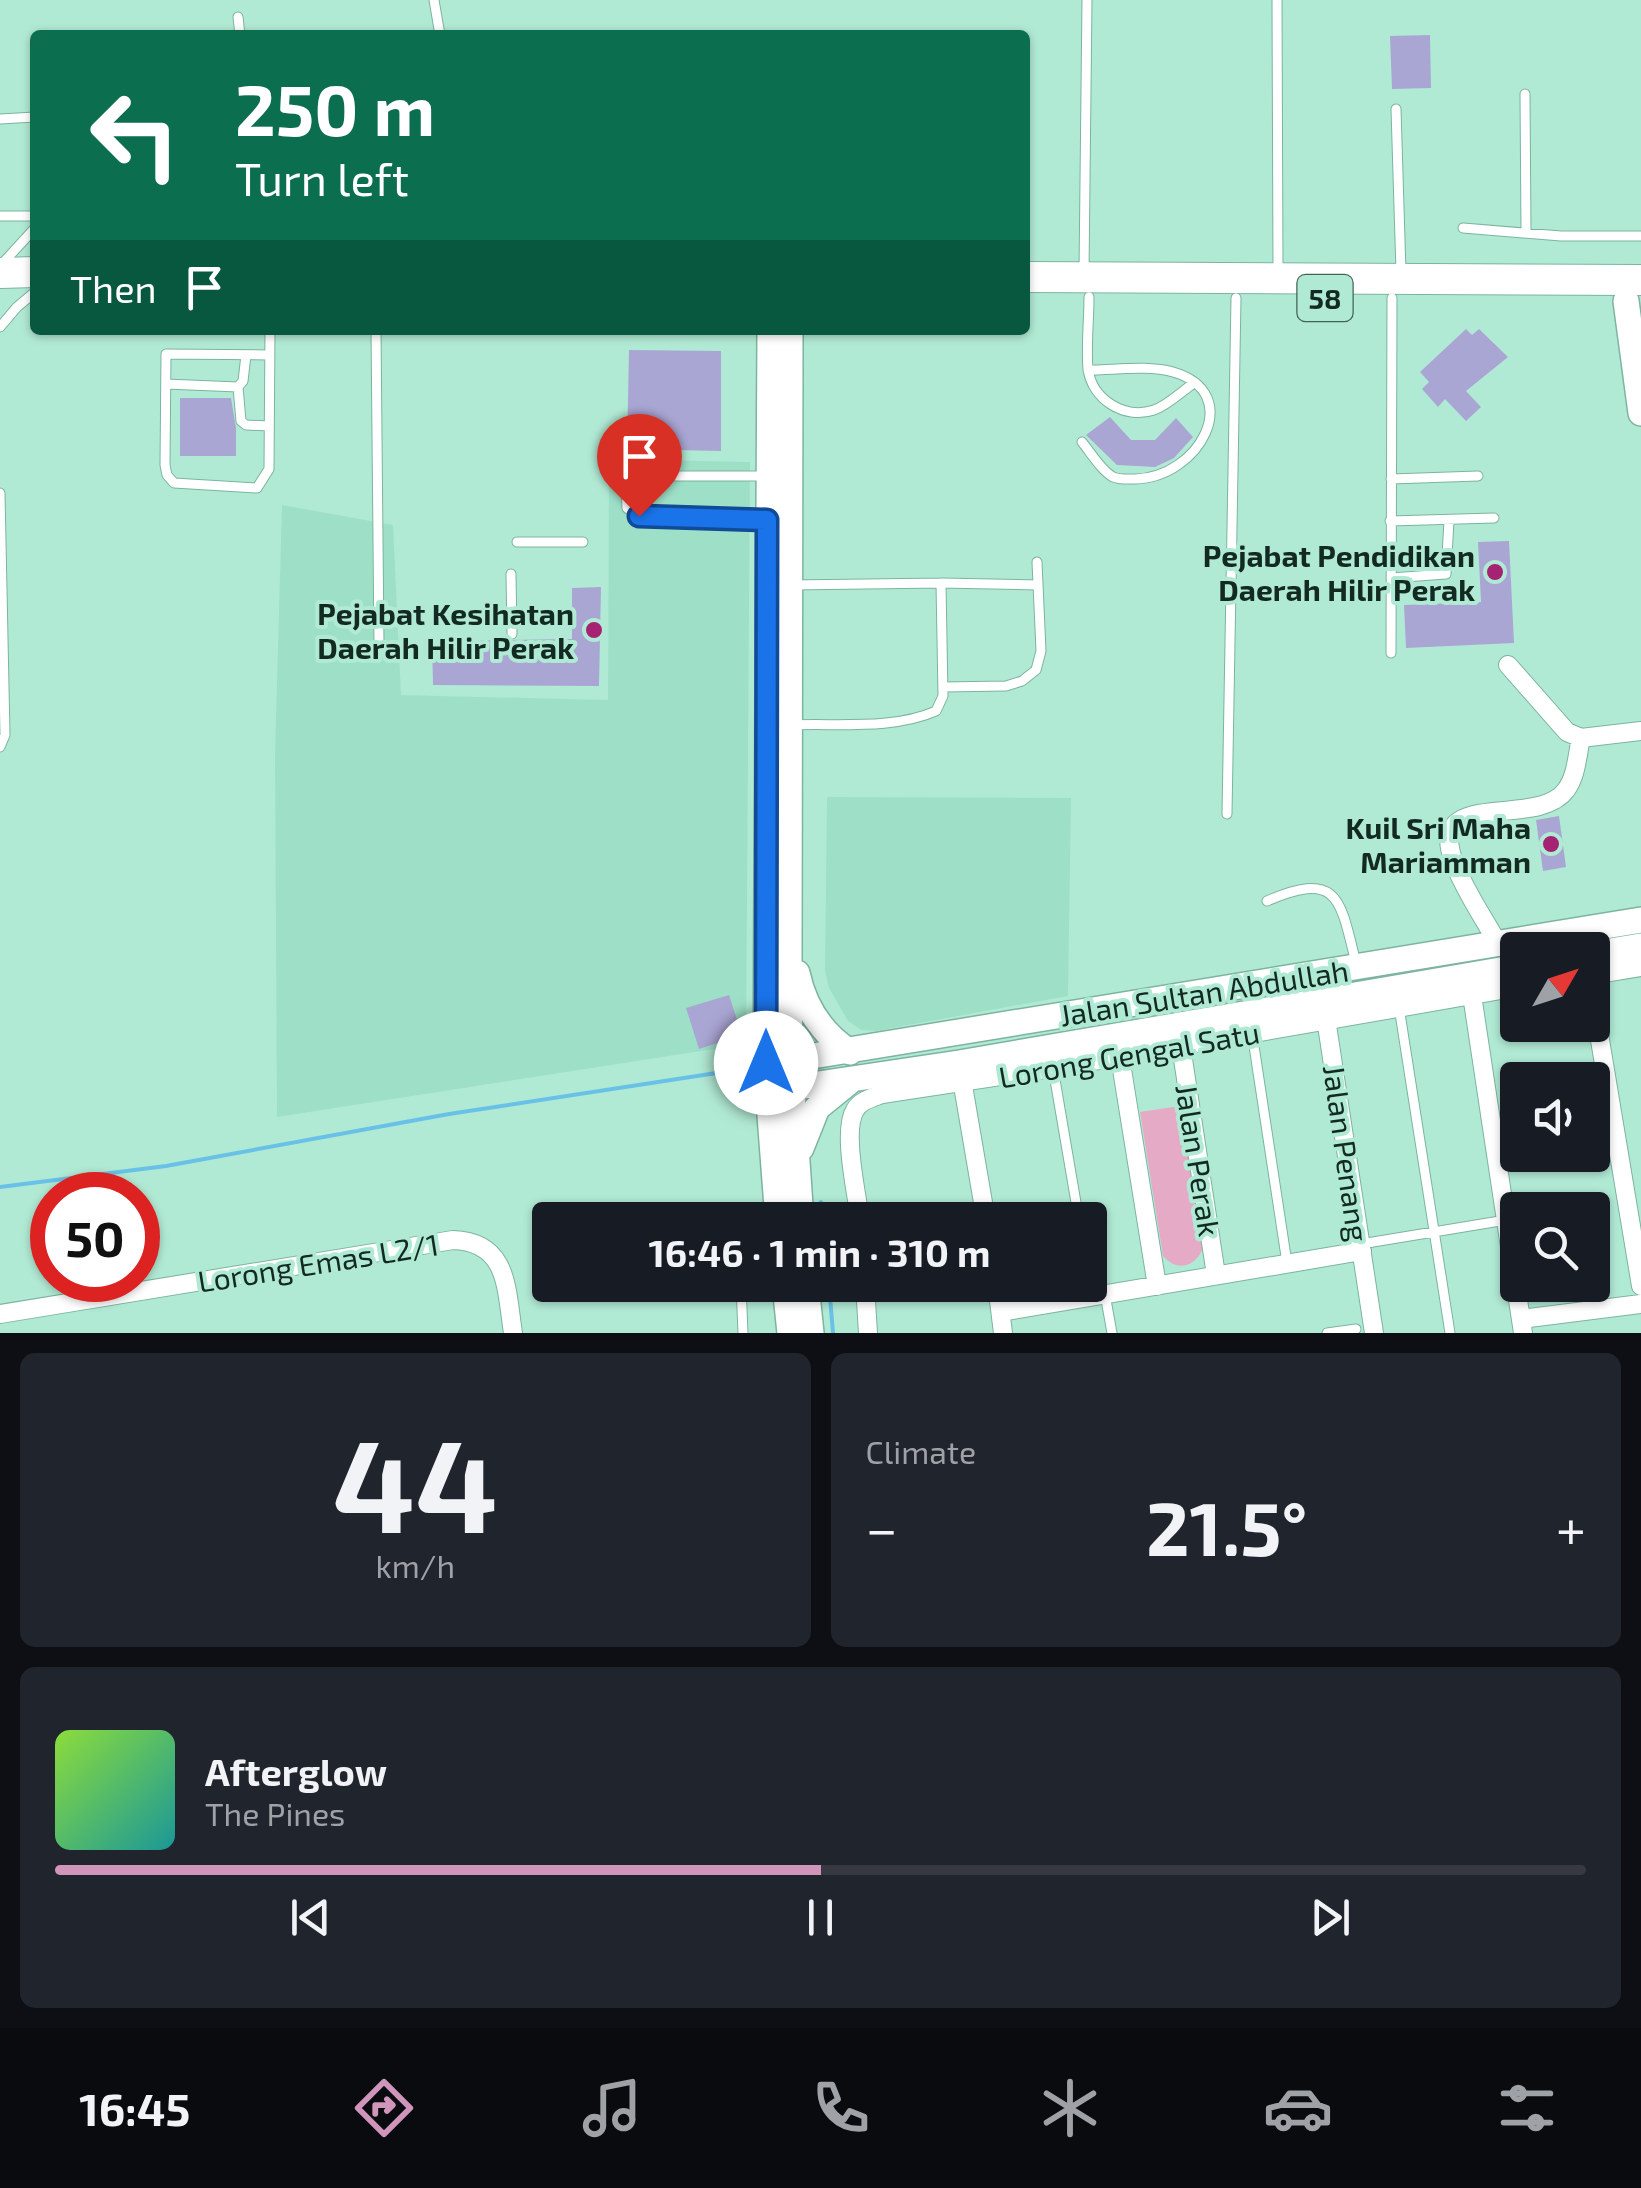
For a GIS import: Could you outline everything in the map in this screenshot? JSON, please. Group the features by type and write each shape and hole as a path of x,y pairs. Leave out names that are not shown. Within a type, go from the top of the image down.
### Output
{"highway":[{"path":"0,270 30,272"},
{"name":"58","path":"1030,279 1236,298 1397,289"},
{"name":"58","path":"1030,296 1087,287 1278,279 1397,289 1636,294"},
{"path":"0,289 30,290"}],"main road":[{"path":"1636,294 1641,413"},
{"path":"770,335 767,520 780,1090 778,1202"},
{"path":"778,1062 788,934 790,335"},
{"name":"Jalan Sultan Abdullah","path":"778,1062 1641,920"},
{"path":"788,934 806,1003 825,1032 850,1052"},
{"path":"1610,951 1641,946"},
{"name":"Jalan Sultan Abdullah","path":"780,1090 852,1080 961,1073 1326,1009 1500,971"},
{"path":"961,1073 964,1052 994,1026"},
{"path":"797,1162 807,1126 817,1108 852,1080"},
{"path":"780,1090 797,1162 799,1202"},
{"path":"786,1302 790,1333"},
{"path":"807,1302 809,1333"}],"street":[{"path":"1508,665 1567,732 1581,738 1641,731"},
{"path":"1498,944 1454,864 1448,842 1451,828 1462,817 1476,813 1536,809 1553,802 1566,791 1574,774 1581,738"},
{"path":"1610,972 1641,967"},
{"name":"Jalan Penang","path":"1319,973 1361,1247 1365,1331"},
{"name":"Lorong Gengal Satu","path":"858,1202 850,1132 853,1112 862,1101 882,1094 961,1073 1053,1068 1182,1046 1252,1032 1326,1009 1399,1007 1500,990"},
{"path":"1472,994 1502,1192"},
{"path":"1600,1042 1641,1286"},
{"name":"Jalan Perak","path":"1182,1046 1216,1275"},
{"path":"1120,1057 1158,1286"},
{"path":"961,1073 983,1202"},
{"name":"Lorong Emas L2/1","path":"0,1314 469,1240 496,1258 504,1274 514,1333"},
{"path":"1107,1291 1287,1264 1361,1247"},
{"path":"865,1302 868,1333"},
{"path":"1000,1302 1002,1333"},
{"path":"1001,1312 1048,1302"},
{"path":"1522,1326 1641,1304"}],"lane":[{"path":"434,0 439,30"},
{"path":"1087,0 1088,370 1094,391 1105,401 1133,412 1150,412 1194,383"},
{"path":"1277,0 1278,279"},
{"path":"238,17 239,30"},
{"path":"1525,94 1526,233"},
{"path":"1390,654 1396,109"},
{"path":"0,119 30,117"},
{"path":"0,216 30,216"},
{"path":"1462,228 1641,236"},
{"path":"0,270 30,234"},
{"path":"0,327 30,295"},
{"path":"1227,814 1236,298"},
{"path":"270,335 270,355 269,426 269,469 257,488 174,482 165,465 166,354 270,355"},
{"path":"376,335 380,646"},
{"path":"166,384 238,387 243,382 246,355"},
{"path":"1082,442 1118,479 1156,478 1169,473 1196,450 1208,433 1208,402 1194,383 1171,372 1088,370"},
{"path":"238,387 241,422 269,426"},
{"path":"767,520 639,516 627,508 626,486 636,476 768,476"},
{"path":"1390,479 1478,476"},
{"path":"0,493 6,735 0,747"},
{"path":"1390,521 1494,518"},
{"path":"1390,578 1446,574 1449,520"},
{"path":"517,542 583,542"},
{"path":"943,688 1006,686 1022,682 1036,670 1041,651 1037,562"},
{"path":"511,574 512,634"},
{"path":"789,724 890,722 920,718 936,710 943,688 940,582"},
{"path":"789,585 1038,585"},
{"path":"1267,901 1300,887 1328,892 1338,902 1346,922 1357,967"},
{"path":"1399,1007 1450,1333"},
{"path":"1252,1032 1287,1264"},
{"path":"1053,1068 1075,1202"},
{"path":"1361,1247 1500,1221"},
{"path":"742,1302 743,1333"},
{"path":"1099,1302 1112,1333"},
{"path":"1327,1333 1365,1331"}],"shaded area":[{"path":"609,459 750,462 746,1044 277,1117 275,755 282,505 393,525 401,695 608,700"},
{"path":"827,797 1071,798 1068,996 876,1031 861,1030 848,1021 829,988 825,971"},
{"path":"1180,1106 1204,1245 1193,1262 1181,1266 1163,1256 1140,1112"}],"building":[{"path":"1430,35 1431,88 1392,89 1390,36"},
{"path":"1466,329 1472,335 1479,329 1508,357 1466,391 1481,407 1466,421 1445,399 1438,407 1422,389 1429,382 1420,372"},
{"path":"629,350 721,351 721,451 627,449"},
{"path":"180,398 231,398 236,456 180,456"},
{"path":"1110,417 1131,440 1155,440 1176,418 1193,437 1174,458 1155,467 1117,465 1086,435"},
{"name":"Pejabat Pendidikan Daerah Hilir Perak","path":"1509,541 1514,643 1406,648 1404,605 1481,602 1478,542"},
{"name":"Pejabat Kesihatan Daerah Hilir Perak","path":"601,587 599,686 433,685 432,641 572,639 572,588"},
{"name":"Kuil Sri Maha Mariamman","path":"1559,816 1566,867 1543,871 1536,820"},
{"path":"729,995 742,1035 699,1049 686,1008"}],"waterway":[{"path":"0,1187 166,1166 449,1114 723,1072"},
{"path":"830,1302 833,1333"}],"place":[{"name":"Pejabat Pendidikan Daerah Hilir Perak","path":"1495,572"},
{"name":"Pejabat Kesihatan Daerah Hilir Perak","path":"594,630"},
{"name":"Kuil Sri Maha Mariamman","path":"1551,844"}],"route":[{"path":"639,516 767,520 766,1063"}]}
